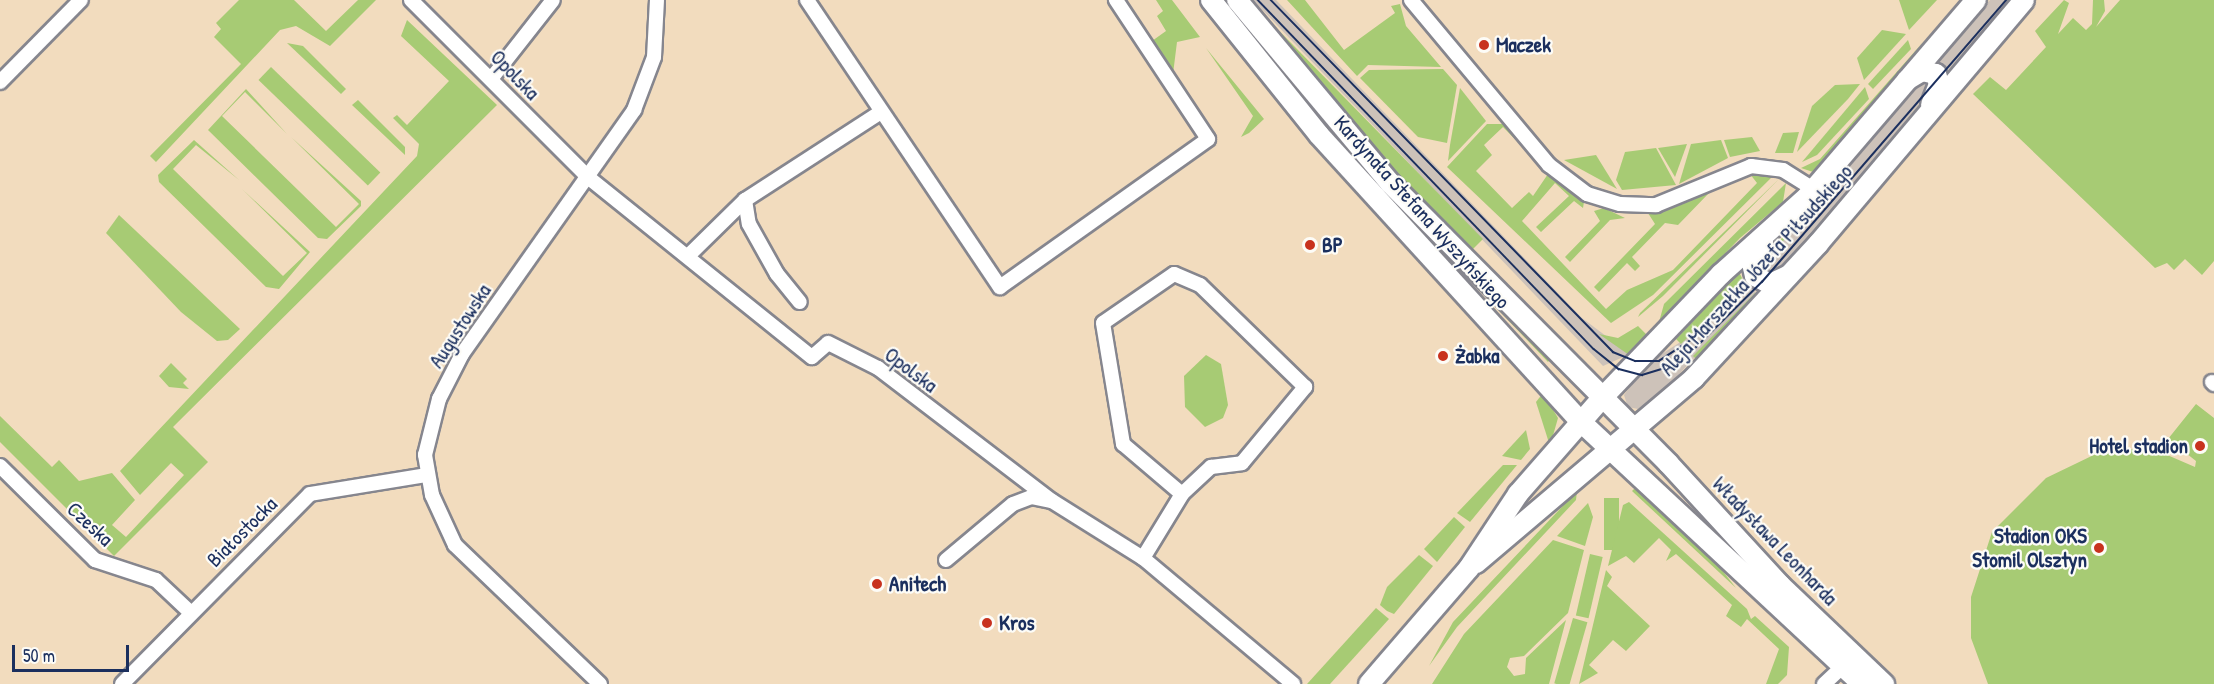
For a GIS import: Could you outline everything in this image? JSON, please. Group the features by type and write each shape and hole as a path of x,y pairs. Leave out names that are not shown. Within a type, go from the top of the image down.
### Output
{"street":[{"path":"0,82 81,0"},
{"name":"Opolska","path":"411,0 589,178"},
{"path":"491,79 553,0"},
{"name":"Augustowska","path":"600,684 455,545 426,475 431,424 462,354 589,178 647,82 657,0"},
{"path":"807,0 1000,287 1208,139 1116,0"},
{"name":"Kardynała Stefana Wyszyńskiego","path":"1210,0 1319,135 1607,448"},
{"name":"Kardynała Stefana Wyszyńskiego","path":"1237,0 1356,146 1634,429"},
{"path":"1411,0 1514,126 1560,176 1587,194 1620,204 1656,205 1751,166 1783,170 1814,189"},
{"name":"Aleja Marszałka Józefa Piłsudskiego","path":"1368,684 1469,568 1504,512 1581,422 1767,233 1814,189 1899,87 1976,0"},
{"name":"Aleja Marszałka Józefa Piłsudskiego","path":"1469,568 1513,536 1607,448 1634,429 1694,378 1793,271 2024,0"},
{"path":"1899,87 1922,71 1938,77 1935,99 1920,123"},
{"path":"589,178 688,256 746,200 881,112"},
{"path":"746,200 750,224 777,274 800,302"},
{"path":"1767,233 1752,263 1755,276 1775,284 1793,271"},
{"name":"Opolska","path":"688,256 812,357 828,343 878,368 1052,501 1143,558 1293,684"},
{"path":"1143,558 1182,494 1211,467 1242,463 1305,387 1200,285 1174,274 1103,323 1123,444 1182,494"},
{"name":"Władysława Leonharda","path":"1634,429 1780,585 1884,684"},
{"name":"Władysława Leonharda","path":"1607,448 1862,684"},
{"name":"Czeska","path":"0,466 95,560 156,580 191,613"},
{"name":"Białostocka","path":"122,684 310,494 426,475"},
{"path":"946,560 1013,504 1031,497 1052,501"},
{"path":"1824,684 1842,666"}],"shaded area":[{"path":"1253,0 1276,0 1582,318 1630,354 1603,366"},
{"path":"1990,0 2011,0 1948,70 1937,60"},
{"path":"1922,81 1932,89 1806,240 1774,274 1769,271 1763,263"},
{"path":"1745,281 1756,292 1653,402 1638,409 1628,407 1624,395 1636,379 1657,357 1693,334"}],"green space":[{"path":"239,0 294,0 326,31 358,0 376,0 330,46 296,26 280,30 156,162 150,156 241,64 214,37 221,29 216,23"},
{"path":"1156,0 1172,0 1200,37 1177,42 1173,74 1152,41 1166,31 1157,16 1163,11"},
{"path":"1249,0 1483,239 1472,250 1385,164"},
{"path":"1287,0 1305,0 1344,50 1395,13 1391,6 1400,4 1406,26 1441,67 1368,65 1357,76"},
{"path":"1899,0 1937,0 1909,30"},
{"path":"2064,0 2069,3 2058,34 2073,18 2086,30 2092,24 2093,0 2104,0 2105,11 2096,27 2120,0 2214,0 2214,261 2202,275 2185,259 2174,270 2167,263 2155,268 1973,94 1990,77 2006,90 2046,47 2035,31"},
{"path":"407,20 497,105 173,427 208,462 114,556 0,442 0,416 52,467 59,460 79,481 112,473 135,500 112,525 126,537 184,475 171,463 140,495 120,471 417,156 419,144 393,118 397,115 407,125 449,81 401,36"},
{"path":"1882,30 1906,34 1864,80 1857,58"},
{"path":"1253,34 1354,158 1551,358 1548,362 1312,114"},
{"path":"1908,40 1911,49 1873,89 1868,84"},
{"path":"1924,41 1822,167 1813,172 1801,168 1820,159"},
{"path":"287,43 303,46 346,89 341,94"},
{"path":"1206,48 1264,119 1241,137 1253,116"},
{"path":"271,67 380,173 368,186 258,80"},
{"path":"1443,69 1457,85 1447,143 1418,137 1360,78 1369,70"},
{"path":"1860,84 1797,152 1812,106 1835,85"},
{"path":"1865,87 1869,99 1817,155 1802,162"},
{"path":"1460,88 1486,121 1448,161 1450,145"},
{"path":"246,89 287,134 245,92 222,116 336,227 359,204 291,137 361,201 361,206 327,239 318,238 208,130"},
{"path":"1931,91 1821,228 1775,273 1818,226"},
{"path":"358,100 405,147 405,155 352,105"},
{"path":"1487,124 1504,124 1541,166 1503,127 1484,145 1492,155 1476,171 1512,208 1529,192 1533,196 1548,174 1584,202 1583,208 1574,201 1541,232 1536,227 1569,196 1555,183 1522,221 1606,309 1627,290 1673,270 1757,183 1750,174 1773,176 1653,295 1611,323 1447,167"},
{"path":"1880,126 1821,199 1764,262 1767,255"},
{"path":"1799,132 1793,153 1775,153 1783,133"},
{"path":"1752,137 1760,151 1730,157 1724,140"},
{"path":"194,140 239,180 196,145 173,169 283,276 307,253 242,189 310,252 279,289 266,287 159,182 158,175"},
{"path":"1721,140 1728,158 1679,184 1691,144"},
{"path":"1687,144 1675,177 1658,148"},
{"path":"1656,148 1676,185 1622,190 1616,180 1625,152"},
{"path":"1596,155 1617,189 1564,160"},
{"path":"1780,178 1663,296 1638,317 1640,313"},
{"path":"1786,183 1783,202 1740,238 1659,322 1664,304"},
{"path":"1710,192 1678,225 1665,223 1632,257 1640,266 1635,271 1627,263 1599,292 1594,287 1655,224 1648,213"},
{"path":"1604,208 1625,218 1610,220 1570,262 1565,257 1600,221 1594,211"},
{"path":"119,215 240,329 228,340 217,341 181,312 106,233"},
{"path":"1739,272 1744,282 1681,344 1676,339"},
{"path":"1755,293 1762,296 1699,362 1693,356"},
{"path":"1638,326 1648,336 1629,355 1599,334 1618,338"},
{"path":"1206,355 1221,364 1228,405 1223,418 1205,427 1185,407 1184,376"},
{"path":"171,363 187,379 183,383 189,389 169,387 159,376"},
{"path":"1543,393 1558,418 1550,446 1536,402"},
{"name":"Stadion OKS Stomil Olsztyn","path":"2196,404 2214,418 2214,684 1988,684 1971,638 1971,597 1992,532 2046,478 2102,451 2151,448 2195,467 2196,461 2168,439"},
{"path":"1526,430 1530,449 1521,460 1502,456"},
{"path":"1503,465 1517,465 1470,522 1457,513"},
{"path":"1635,488 1718,565 1736,588 1632,491"},
{"path":"1577,491 1576,500 1457,627 1429,666 1453,622"},
{"path":"1604,498 1619,498 1619,550 1604,550"},
{"path":"1629,502 1747,609 1751,619 1755,616 1789,647 1787,675 1778,684 1766,684 1779,649 1747,619 1741,627 1726,616 1732,605 1676,554 1666,561 1671,550 1659,538 1634,563 1626,556 1608,566 1623,505"},
{"path":"1588,503 1593,517 1585,546 1557,536"},
{"path":"1454,517 1465,527 1437,562 1424,549"},
{"path":"1553,540 1584,550 1568,613 1524,656 1510,658 1507,667 1514,676 1525,674 1526,658 1566,620 1549,684 1432,684 1464,634"},
{"path":"1590,554 1603,557 1588,618 1576,615"},
{"path":"1419,555 1433,566 1394,614 1387,611 1380,605 1387,587"},
{"path":"1606,570 1612,577 1607,586 1650,626 1626,651 1613,640 1589,665 1598,673 1579,684"},
{"path":"1376,608 1389,619 1330,684 1307,684"},
{"path":"1573,618 1587,622 1570,684 1554,683"}],"tram line":[{"path":"1258,0 1594,349 1619,369 1642,375 1679,364 1762,282 2006,0"},
{"path":"1271,0 1613,352 1635,361 1659,361 1694,338"}],"place":[{"name":"Maczek","path":"1484,45"},
{"name":"BP","path":"1310,245"},
{"name":"Żabka","path":"1443,356"},
{"name":"Hotel stadion","path":"2200,446"},
{"name":"Stadion OKS Stomil Olsztyn","path":"2099,548"},
{"name":"Anitech","path":"877,584"},
{"name":"Kros","path":"987,623"}]}
